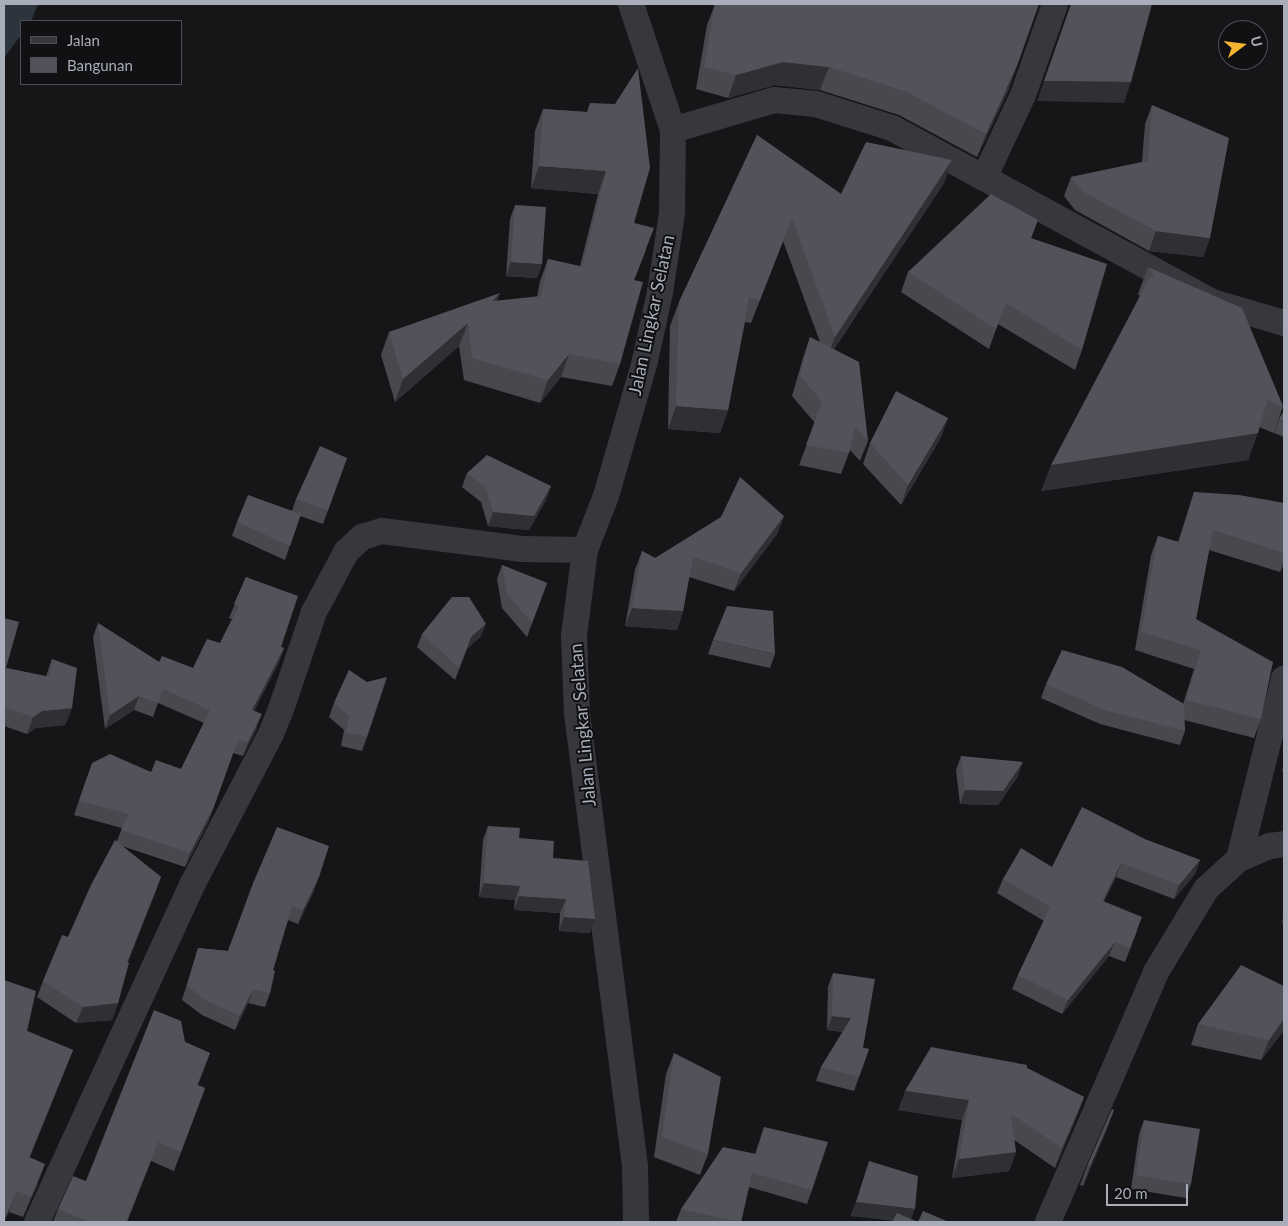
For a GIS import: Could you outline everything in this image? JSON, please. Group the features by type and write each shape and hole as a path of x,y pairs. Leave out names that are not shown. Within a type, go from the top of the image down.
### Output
{"street":[{"name":"Jalan Lingkar Selatan","path":"631,4 673,130 672,213 658,301 645,361 606,496 586,550 574,636 577,713 635,1168 636,1222"},
{"path":"984,178 1023,95 1055,4"},
{"path":"673,130 774,100 816,104 892,128 1212,302 1284,323"},
{"path":"37,1222 192,885 270,734 280,712 314,612 346,552 362,537 382,532 523,549 586,550"},
{"path":"1239,859 1284,679"},
{"path":"1048,1222 1156,972 1206,889 1239,859 1270,846 1284,844"}],"shaded area":[{"path":"4,4 38,4 31,20 20,20 20,36 4,58"}],"building":[{"path":"715,4 1039,4 1017,66 986,134 907,92 829,67 783,62 736,75 704,67"},
{"path":"1071,4 1152,4 1131,82 1044,81"},
{"path":"638,68 650,168 634,223 654,228 634,280 643,282 620,364 569,354 548,380 472,358 468,323 403,379 389,332 500,293 493,301 541,296 548,259 582,267 606,171 539,166 543,109 587,112 590,103 615,104"},
{"path":"1152,105 1229,138 1210,238 1156,231 1082,191 1071,177 1148,161"},
{"path":"757,135 841,194 866,142 952,160 835,337 792,218 760,300 749,297 728,410 676,406 679,302"},
{"path":"991,194 1038,220 1031,238 1107,264 1082,350 1006,303 996,329 908,272"},
{"path":"515,205 546,207 542,264 511,262"},
{"path":"1148,267 1242,308 1283,406 1267,400 1258,433 1051,465 1150,277 1155,276"},
{"path":"810,337 859,362 868,441 855,427 849,453 806,445 822,402 800,375"},
{"path":"896,391 948,418 908,485 870,443"},
{"path":"1284,411 1284,421 1279,419"},
{"path":"320,446 347,458 328,510 296,499"},
{"path":"487,455 551,486 534,516 493,512 486,488 467,473"},
{"path":"740,477 784,516 741,573 693,557 683,611 632,608 642,551 655,558 721,517"},
{"path":"1194,492 1239,495 1284,503 1284,553 1213,530 1196,619 1273,662 1261,719 1186,700 1201,650 1141,632 1158,536 1179,542"},
{"path":"248,495 301,514 290,546 237,522"},
{"path":"502,565 547,583 532,623 507,594"},
{"path":"246,577 298,596 281,647 284,648 252,710 262,714 248,742 238,740 213,809 190,853 121,830 129,814 79,801 92,763 110,754 151,772 156,760 181,769 210,710 163,689 158,703 139,696 110,715 98,623 159,662 162,656 193,668 207,639 220,643 239,606 234,604"},
{"path":"452,597 469,597 486,624 471,637 459,668 422,634"},
{"path":"727,606 773,611 775,654 713,640"},
{"path":"4,618 19,622 6,668 49,677 52,659 77,668 72,708 42,711 33,717 4,708"},
{"path":"1062,650 1122,667 1184,704 1185,731 1105,710 1046,684"},
{"path":"349,670 367,682 387,677 367,737 346,732 349,716 334,703"},
{"path":"961,756 1023,762 1003,791 965,790"},
{"path":"1082,807 1147,840 1200,860 1179,885 1121,863 1103,901 1142,917 1130,948 1115,942 1068,1000 1018,975 1050,907 1003,879 1021,848 1052,867"},
{"path":"488,826 520,828 519,838 554,841 553,858 588,861 595,919 564,917 566,899 519,896 520,886 484,883"},
{"path":"277,827 329,846 319,877 303,910 292,906 273,970 275,971 270,993 253,989 240,1016 207,1001 187,986 198,948 228,951 254,881"},
{"path":"115,840 161,877 127,962 129,963 118,1003 83,1007 43,981 62,935 68,937 91,885"},
{"path":"1241,965 1284,986 1284,1019 1269,1040 1198,1024"},
{"path":"833,973 875,979 863,1048 869,1049 859,1077 821,1067 851,1018 832,1016"},
{"path":"4,980 36,991 27,1031 73,1050 29,1157 45,1164 31,1197 17,1191 4,1221"},
{"path":"154,1010 181,1021 185,1042 210,1053 197,1085 205,1088 181,1152 158,1142 126,1222 91,1222 58,1209 73,1176 86,1181"},
{"path":"931,1047 1027,1065 1027,1068 1084,1097 1062,1148 1011,1114 1016,1152 959,1159 969,1100 905,1091"},
{"path":"674,1053 721,1077 708,1154 662,1137"},
{"path":"1112,1109 1114,1110 1090,1166 1088,1164"},
{"path":"1144,1120 1200,1129 1191,1184 1136,1175"},
{"path":"764,1127 828,1142 812,1190 752,1173 741,1222 681,1209 723,1147 756,1154"},
{"path":"869,1161 918,1176 915,1209 856,1202"},
{"path":"923,1211 949,1222 918,1222"},
{"path":"897,1213 918,1222 892,1222"}]}
